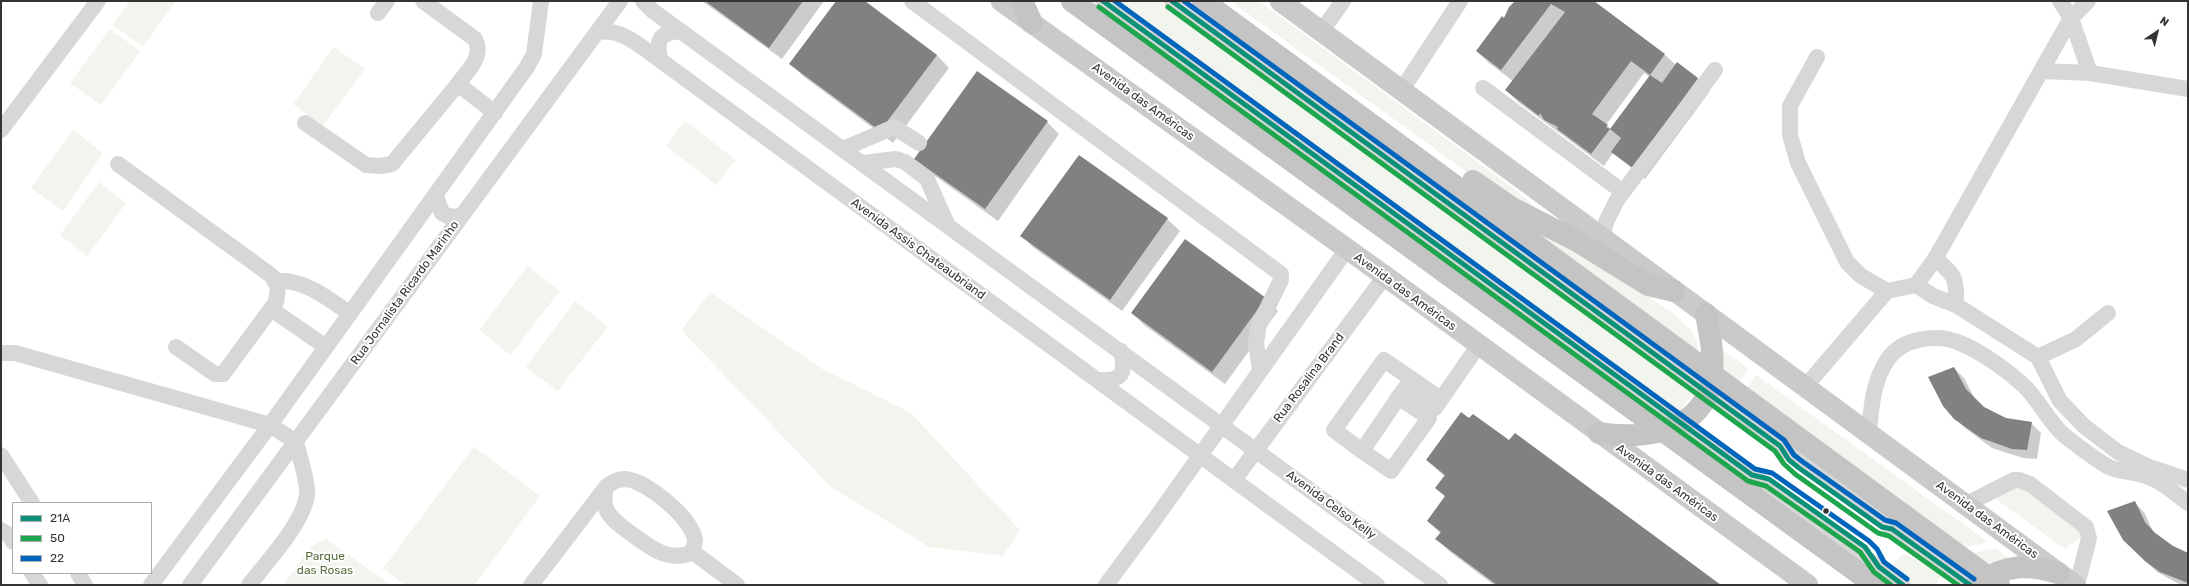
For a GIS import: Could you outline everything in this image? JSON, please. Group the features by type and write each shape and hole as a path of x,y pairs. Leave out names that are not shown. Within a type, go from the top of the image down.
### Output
{"highway":[{"path":"1022,1 1032,23"},
{"path":"1072,1 1672,427 1877,576"},
{"path":"1203,1 1422,162 1709,384 1983,583 2010,569 2024,566 2040,567 2070,581"},
{"path":"1422,162 1440,164 1470,180 1512,208 1577,241 1648,285 1674,291"},
{"path":"1599,434 1635,436 1672,427 1696,411 1709,384 1712,343 1706,314"}],"main road":[{"name":"Avenida das Américas","path":"1001,1 1385,276 1478,346 1804,584"},
{"name":"Avenida das Américas","path":"1280,1 1602,239 2070,581"}],"street":[{"path":"1,130 98,1"},
{"path":"305,123 366,165 380,166 392,164 458,84 479,54 479,47 475,39 423,1"},
{"path":"151,585 326,348 527,68 534,54 540,8 530,1"},
{"name":"Rua Jornalista Ricardo Marinho","path":"190,585 620,1"},
{"path":"643,1 681,31 842,149 1221,424"},
{"path":"912,1 1281,274 1281,280 1259,325 1256,343 1260,370"},
{"path":"932,1 942,23"},
{"path":"1103,1 1672,427 1752,475 1768,479 1865,547 1871,553 1877,576 1904,585"},
{"path":"1172,1 1709,384 1780,446 1788,460 1882,528 1896,531 1983,583"},
{"path":"1321,32 1344,1"},
{"path":"1401,91 1460,1"},
{"path":"2060,1 2071,18 2090,73"},
{"path":"1805,387 1887,291 1916,285 1935,259 2071,18 2088,1"},
{"name":"Avenida Assis Chateaubriand","path":"598,32 609,30 621,33 660,60 1234,480"},
{"path":"660,60 657,47 660,38 668,32 681,31"},
{"path":"1817,57 1790,106 1790,134 1798,163 1847,262 1861,276 1887,291"},
{"path":"1602,239 1606,222 1623,192 1716,70"},
{"path":"2041,71 2090,73 2188,89"},
{"path":"458,84 495,113"},
{"path":"1483,88 1623,192"},
{"path":"842,149 891,128 896,128 918,149"},
{"path":"863,163 896,159 906,162 927,179 946,224"},
{"path":"118,164 266,272 276,281 278,294 271,309 225,372 220,375 215,374 176,347"},
{"path":"436,196 442,213 450,217 461,216"},
{"path":"1106,585 1347,249"},
{"path":"1935,259 1950,270 1955,283 1956,305"},
{"name":"Rua Rosalina Brand","path":"1234,480 1385,276"},
{"path":"276,281 289,280 304,285 331,300 350,314"},
{"path":"1916,285 1933,296 1956,305 2038,357 2060,401 2084,426 2118,452 2147,466 2188,480"},
{"path":"271,309 326,348"},
{"path":"2038,357 2076,339 2108,313"},
{"path":"1869,434 1871,404 1879,375 1889,358 1904,344 1931,338 1959,342 1984,357 2023,385 2064,435 2107,466 2121,472 2139,474 2156,480 2188,503"},
{"path":"1362,451 1405,388 1435,408 1478,346"},
{"path":"1099,380 1112,381 1121,375 1124,366 1121,351"},
{"path":"1,353 15,353 270,425 296,442 307,492 304,508 297,522 249,585"},
{"path":"1398,397 1429,418 1391,471 1334,430 1384,360 1441,399"},
{"name":"Avenida Celso Kelly","path":"1221,424 1440,585"},
{"path":"1,455 31,502"},
{"path":"532,585 606,487 614,480 626,479 643,484 680,513 691,529 695,540 692,552 683,557 657,552 614,521 607,511 603,498 606,487"},
{"path":"1234,480 1377,585"},
{"path":"1966,505 2014,480 2019,480 2030,484 2086,526 2089,538 2070,581"},
{"path":"1,530 12,541"},
{"path":"692,552 737,585"},
{"path":"33,574 40,585"},
{"path":"79,574 85,585"}],"green space":[{"path":"130,1 176,1 143,47 112,25"},
{"path":"1106,1 1161,1 1695,392 1676,416"},
{"path":"1230,1 1259,1 1517,191 1554,224 1506,200"},
{"path":"110,29 140,51 101,105 70,83"},
{"path":"334,47 365,69 323,126 293,104"},
{"path":"685,121 736,160 716,185 666,146"},
{"path":"73,130 103,153 63,211 31,188"},
{"path":"99,182 126,203 87,256 60,235"},
{"path":"1516,219 1635,287 1676,316 1693,332 1699,348 1695,350"},
{"path":"528,266 560,291 510,355 479,330"},
{"path":"710,292 822,369 910,412 1020,530 1003,556 929,547 830,486 681,330"},
{"path":"575,301 608,326 558,391 526,367"},
{"path":"1721,349 1749,369 1739,382 1723,371"},
{"path":"1756,375 1988,542 1963,548 1747,388"},
{"path":"474,447 540,496 474,585 405,585 383,569"},
{"path":"2020,484 2083,535 2065,549 1997,500 1997,495"},
{"name":"Parque das Rosas","path":"326,539 391,585 283,585 312,546"},
{"path":"1996,548 2012,561 1989,565 1973,553"},
{"path":"1903,553 1943,574 1935,585 1913,585 1893,566"}],"building":[{"path":"705,1 803,1 769,48"},
{"path":"836,1 865,1 937,55 880,131 789,64"},
{"path":"1515,1 1594,1 1665,54 1650,75 1631,61 1592,114 1608,125 1606,127 1610,129 1591,154 1557,129 1558,127 1544,120 1540,113 1539,116 1505,90 1565,12 1551,4 1501,70 1476,51 1502,16 1504,18 1509,7"},
{"path":"1677,62 1698,78 1633,168 1611,152 1621,138 1610,129 1650,75 1662,83"},
{"path":"977,71 1048,121 985,209 914,159"},
{"path":"1079,155 1168,218 1110,300 1020,236"},
{"path":"1185,239 1266,298 1212,372 1131,313"},
{"path":"1954,367 1966,389 1984,407 2006,418 2032,422 2027,450 2012,449 1981,438 1954,419 1943,406 1928,377"},
{"path":"1461,412 1469,418 1473,414 1509,440 1515,433 1721,585 1497,585 1435,539 1441,532 1427,521 1445,496 1435,488 1445,475 1426,460"},
{"path":"2135,501 2145,522 2154,532 2173,546 2188,553 2188,583 2160,572 2146,562 2123,540 2107,511"}],"transit line":[{"name":"21A","path":"1103,1 1752,475 1769,479 1865,547 1879,567 1903,585"},
{"name":"22","path":"1115,1 1755,469 1772,473 1869,541 1877,549 1884,562 1907,579"},
{"name":"21A","path":"1172,1 1780,446 1789,460 1799,468 1882,527 1892,529 1970,585"},
{"name":"22","path":"1184,1 1784,440 1794,455 1803,462 1885,520 1896,523 1974,579"},
{"name":"50","path":"1099,7 1748,481 1766,486 1860,552 1874,572 1891,585"},
{"name":"50","path":"1168,7 1775,451 1784,464 1795,474 1878,533 1889,536 1958,585"}]}
